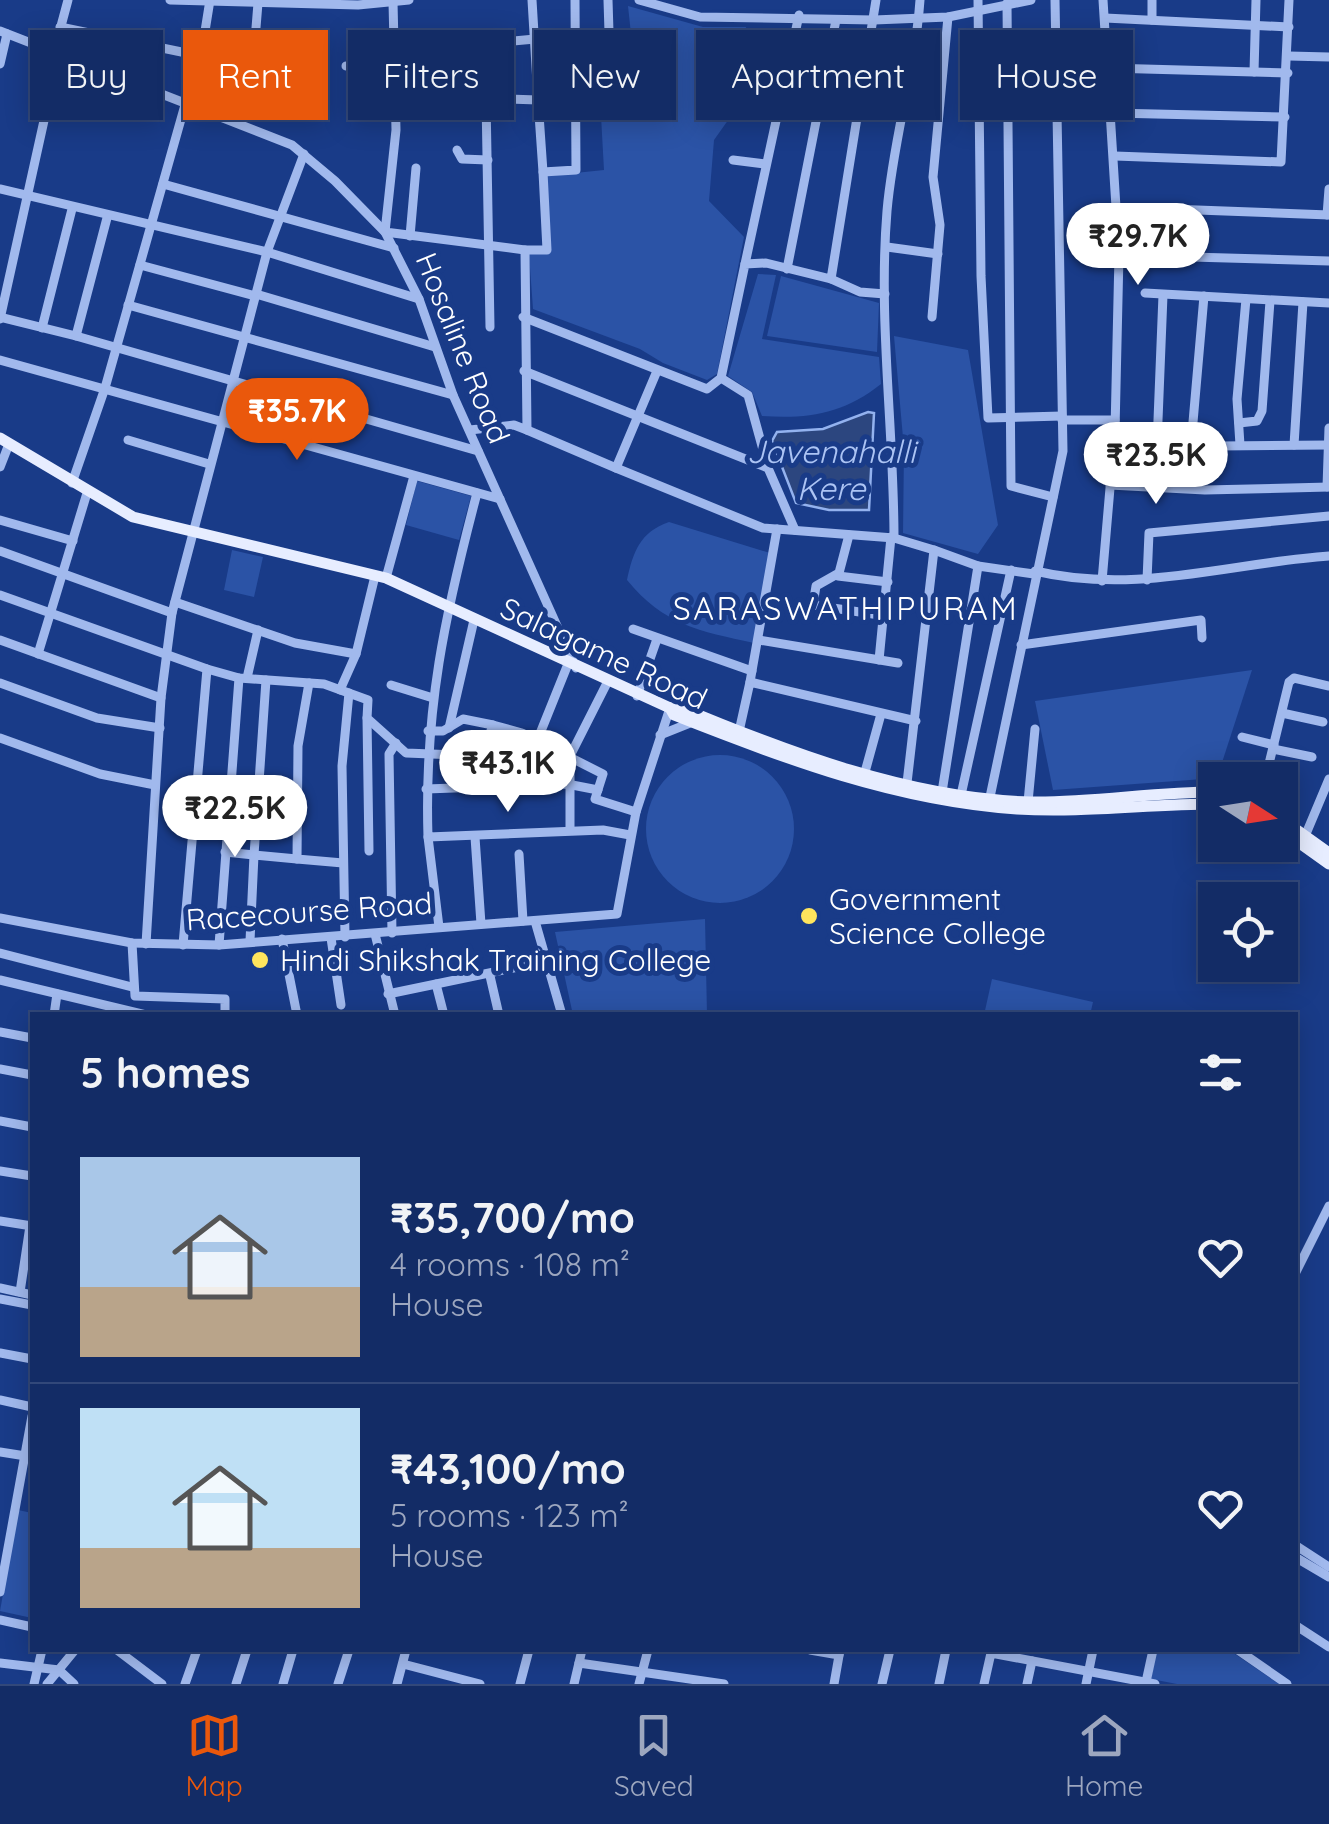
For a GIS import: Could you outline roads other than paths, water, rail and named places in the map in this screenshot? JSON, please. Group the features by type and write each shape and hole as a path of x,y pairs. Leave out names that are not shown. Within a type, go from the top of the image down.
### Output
{"main road":[{"name":"Salagame Road","path":"4,441 133,517 381,577 607,683 670,708 674,715 902,794 988,807 1088,810 1198,805"},
{"path":"670,708 677,706 739,735 942,792 1028,802 1198,793"},
{"path":"1298,834 1304,840"},
{"path":"1298,837 1328,853"}],"street":[{"path":"60,30 68,0"},
{"path":"170,0 402,1 399,30"},
{"path":"532,0 534,30"},
{"path":"543,172 576,170 575,0"},
{"path":"608,0 609,30"},
{"path":"639,0 700,17 799,15 836,20 948,16 978,4 1031,0"},
{"path":"753,15 755,0"},
{"path":"831,279 876,0"},
{"path":"880,660 893,538 885,294 887,210 920,0"},
{"path":"990,798 1034,572 1063,451 1055,0"},
{"path":"1103,0 1106,30"},
{"path":"1152,0 1152,20"},
{"path":"1254,72 1256,0"},
{"path":"1115,156 1281,162 1289,0"},
{"path":"205,30 210,1"},
{"path":"1014,2 1009,418 1012,486 1054,497"},
{"path":"255,30 258,3"},
{"path":"978,4 983,371 988,418 1115,420"},
{"path":"523,317 707,388 721,378 799,15"},
{"path":"932,318 940,225 933,177 948,16"},
{"path":"1105,18 1289,27"},
{"path":"787,269 836,20"},
{"path":"60,27 183,52"},
{"path":"0,64 3,33"},
{"name":"Hosaline Road","path":"3,33 30,42"},
{"path":"1288,56 1329,57"},
{"path":"1133,69 1288,73"},
{"path":"1133,113 1285,116"},
{"path":"44,120 0,318 233,379 478,451"},
{"path":"72,484 105,388 183,120"},
{"name":"Hosaline Road","path":"225,120 292,145 385,232 419,299 453,395 572,666"},
{"path":"394,120 385,232 546,250 539,120"},
{"path":"487,120 490,327"},
{"path":"1102,581 1115,420 1119,255 1113,120"},
{"path":"458,150 462,159 488,160"},
{"path":"146,944 160,698 172,613 267,252 278,214 304,154"},
{"path":"733,160 766,164"},
{"path":"410,236 416,168"},
{"path":"162,184 394,248"},
{"path":"0,189 107,218 267,252 419,299"},
{"path":"1143,254 1143,208 1328,215 1329,189"},
{"path":"42,328 72,209"},
{"path":"76,336 107,218"},
{"path":"887,247 938,254"},
{"path":"525,250 527,430"},
{"path":"1119,255 1329,261"},
{"path":"745,264 766,262 831,279 860,292 885,294"},
{"path":"140,265 435,346"},
{"path":"1146,293 1329,302"},
{"path":"1157,445 1163,295"},
{"path":"1191,445 1204,296"},
{"path":"1240,445 1246,299"},
{"path":"1240,422 1254,422 1261,416 1270,301"},
{"path":"1294,445 1303,302"},
{"path":"128,305 453,395"},
{"path":"0,360 500,499"},
{"path":"524,371 768,468"},
{"path":"616,468 657,371"},
{"path":"721,378 748,394 768,468 795,530"},
{"path":"470,430 499,425 527,430 763,528 893,538 978,566 1076,581 1188,578 1329,556"},
{"path":"1110,486 1205,490 1328,487 1329,431"},
{"path":"128,440 210,464"},
{"path":"0,467 4,441"},
{"path":"1113,448 1327,445"},
{"path":"344,937 344,692 414,476"},
{"path":"439,927 428,837 428,730 446,607 477,492"},
{"path":"38,654 87,493"},
{"path":"1147,580 1149,533 1329,516"},
{"path":"0,520 72,541"},
{"path":"739,735 776,529"},
{"path":"838,576 849,536"},
{"path":"907,784 934,550"},
{"path":"0,551 172,613"},
{"path":"942,792 978,566"},
{"path":"961,795 1011,570"},
{"path":"886,616 816,608 812,598 816,586 838,576 888,582"},
{"path":"0,595 207,669 243,678 309,684 368,700 369,851"},
{"path":"175,602 294,643 356,654"},
{"path":"448,728 474,620"},
{"path":"1021,645 1201,620 1202,638"},
{"path":"219,946 243,678 258,630"},
{"path":"633,630 751,676 916,722"},
{"path":"637,696 656,639"},
{"path":"0,640 160,698"},
{"path":"759,640 898,663"},
{"path":"526,785 537,742 572,666"},
{"path":"182,945 207,669"},
{"path":"1269,762 1291,679 1329,686"},
{"path":"250,942 266,680"},
{"path":"0,683 97,718 160,728"},
{"path":"570,830 570,756 607,683"},
{"path":"297,859 298,746 309,684"},
{"path":"391,685 433,698"},
{"path":"428,837 570,830 630,834 670,708"},
{"path":"865,772 881,714"},
{"path":"1282,714 1322,722"},
{"path":"367,718 406,754 482,756 493,725"},
{"path":"428,730 448,728 463,719 493,725 537,742 603,774 595,799 636,812"},
{"path":"660,735 692,722"},
{"path":"1028,802 1036,729"},
{"path":"1242,737 1312,757"},
{"path":"0,738 100,774 155,785"},
{"path":"392,933 389,754 396,744"},
{"path":"1304,840 1329,778"},
{"path":"426,789 567,784 598,790"},
{"name":"Racecourse Road","path":"0,918 132,944 219,946 610,916 621,908 630,834"},
{"path":"475,837 481,924"},
{"path":"225,852 343,862"},
{"path":"519,854 523,921"},
{"path":"536,920 561,1012"},
{"path":"375,934 394,1012"},
{"path":"331,938 341,1005"},
{"path":"282,939 296,1012"},
{"path":"132,944 133,992 143,1012"},
{"path":"0,953 133,992 225,999 226,1012"},
{"path":"388,994 490,976 547,961"},
{"path":"490,976 498,1012"},
{"path":"0,980 132,1012"},
{"path":"436,984 443,1012"},
{"path":"54,1012 57,994"},
{"path":"0,1032 30,1038"},
{"path":"0,1069 30,1075"},
{"path":"0,1120 30,1127"},
{"path":"0,1171 30,1176"},
{"path":"1298,1268 1329,1206"},
{"path":"0,1221 30,1226"},
{"path":"20,1292 30,1237"},
{"path":"0,1288 30,1294"},
{"path":"0,1299 30,1305"},
{"path":"0,1353 30,1359"},
{"path":"0,1400 30,1407"},
{"path":"0,1452 28,1456 0,1592"},
{"path":"1298,1547 1329,1567"},
{"path":"1298,1559 1329,1578"},
{"path":"0,1620 30,1627"},
{"path":"1298,1628 1329,1647"},
{"path":"34,1684 42,1652"},
{"path":"47,1684 74,1652"},
{"path":"120,1652 162,1684"},
{"path":"185,1684 196,1652"},
{"path":"236,1684 246,1652"},
{"path":"283,1684 293,1652"},
{"path":"338,1684 348,1652"},
{"path":"397,1684 406,1652"},
{"path":"520,1684 528,1652"},
{"path":"574,1684 582,1652"},
{"path":"640,1679 647,1652"},
{"path":"834,1684 840,1652"},
{"path":"882,1684 890,1652"},
{"path":"939,1684 946,1652"},
{"path":"986,1652 1146,1683 1153,1652"},
{"path":"1086,1684 1093,1652"},
{"path":"1241,1652 1287,1684"},
{"path":"984,1684 991,1653"},
{"path":"1027,1684 1032,1660"},
{"path":"0,1663 59,1670 74,1684"},
{"path":"403,1664 474,1683"},
{"path":"579,1664 640,1679 724,1684"}],"water":[{"name":"Javenahalli Kere","path":"874,413 869,510 829,510 796,503 772,441 777,432 823,429"}],"place":[{"name":"Government Science College","path":"809,916"},
{"name":"Hindi Shikshak Training College","path":"260,960"}],"district":[{"name":"SARASWATHIPURAM","path":"846,608"}]}
